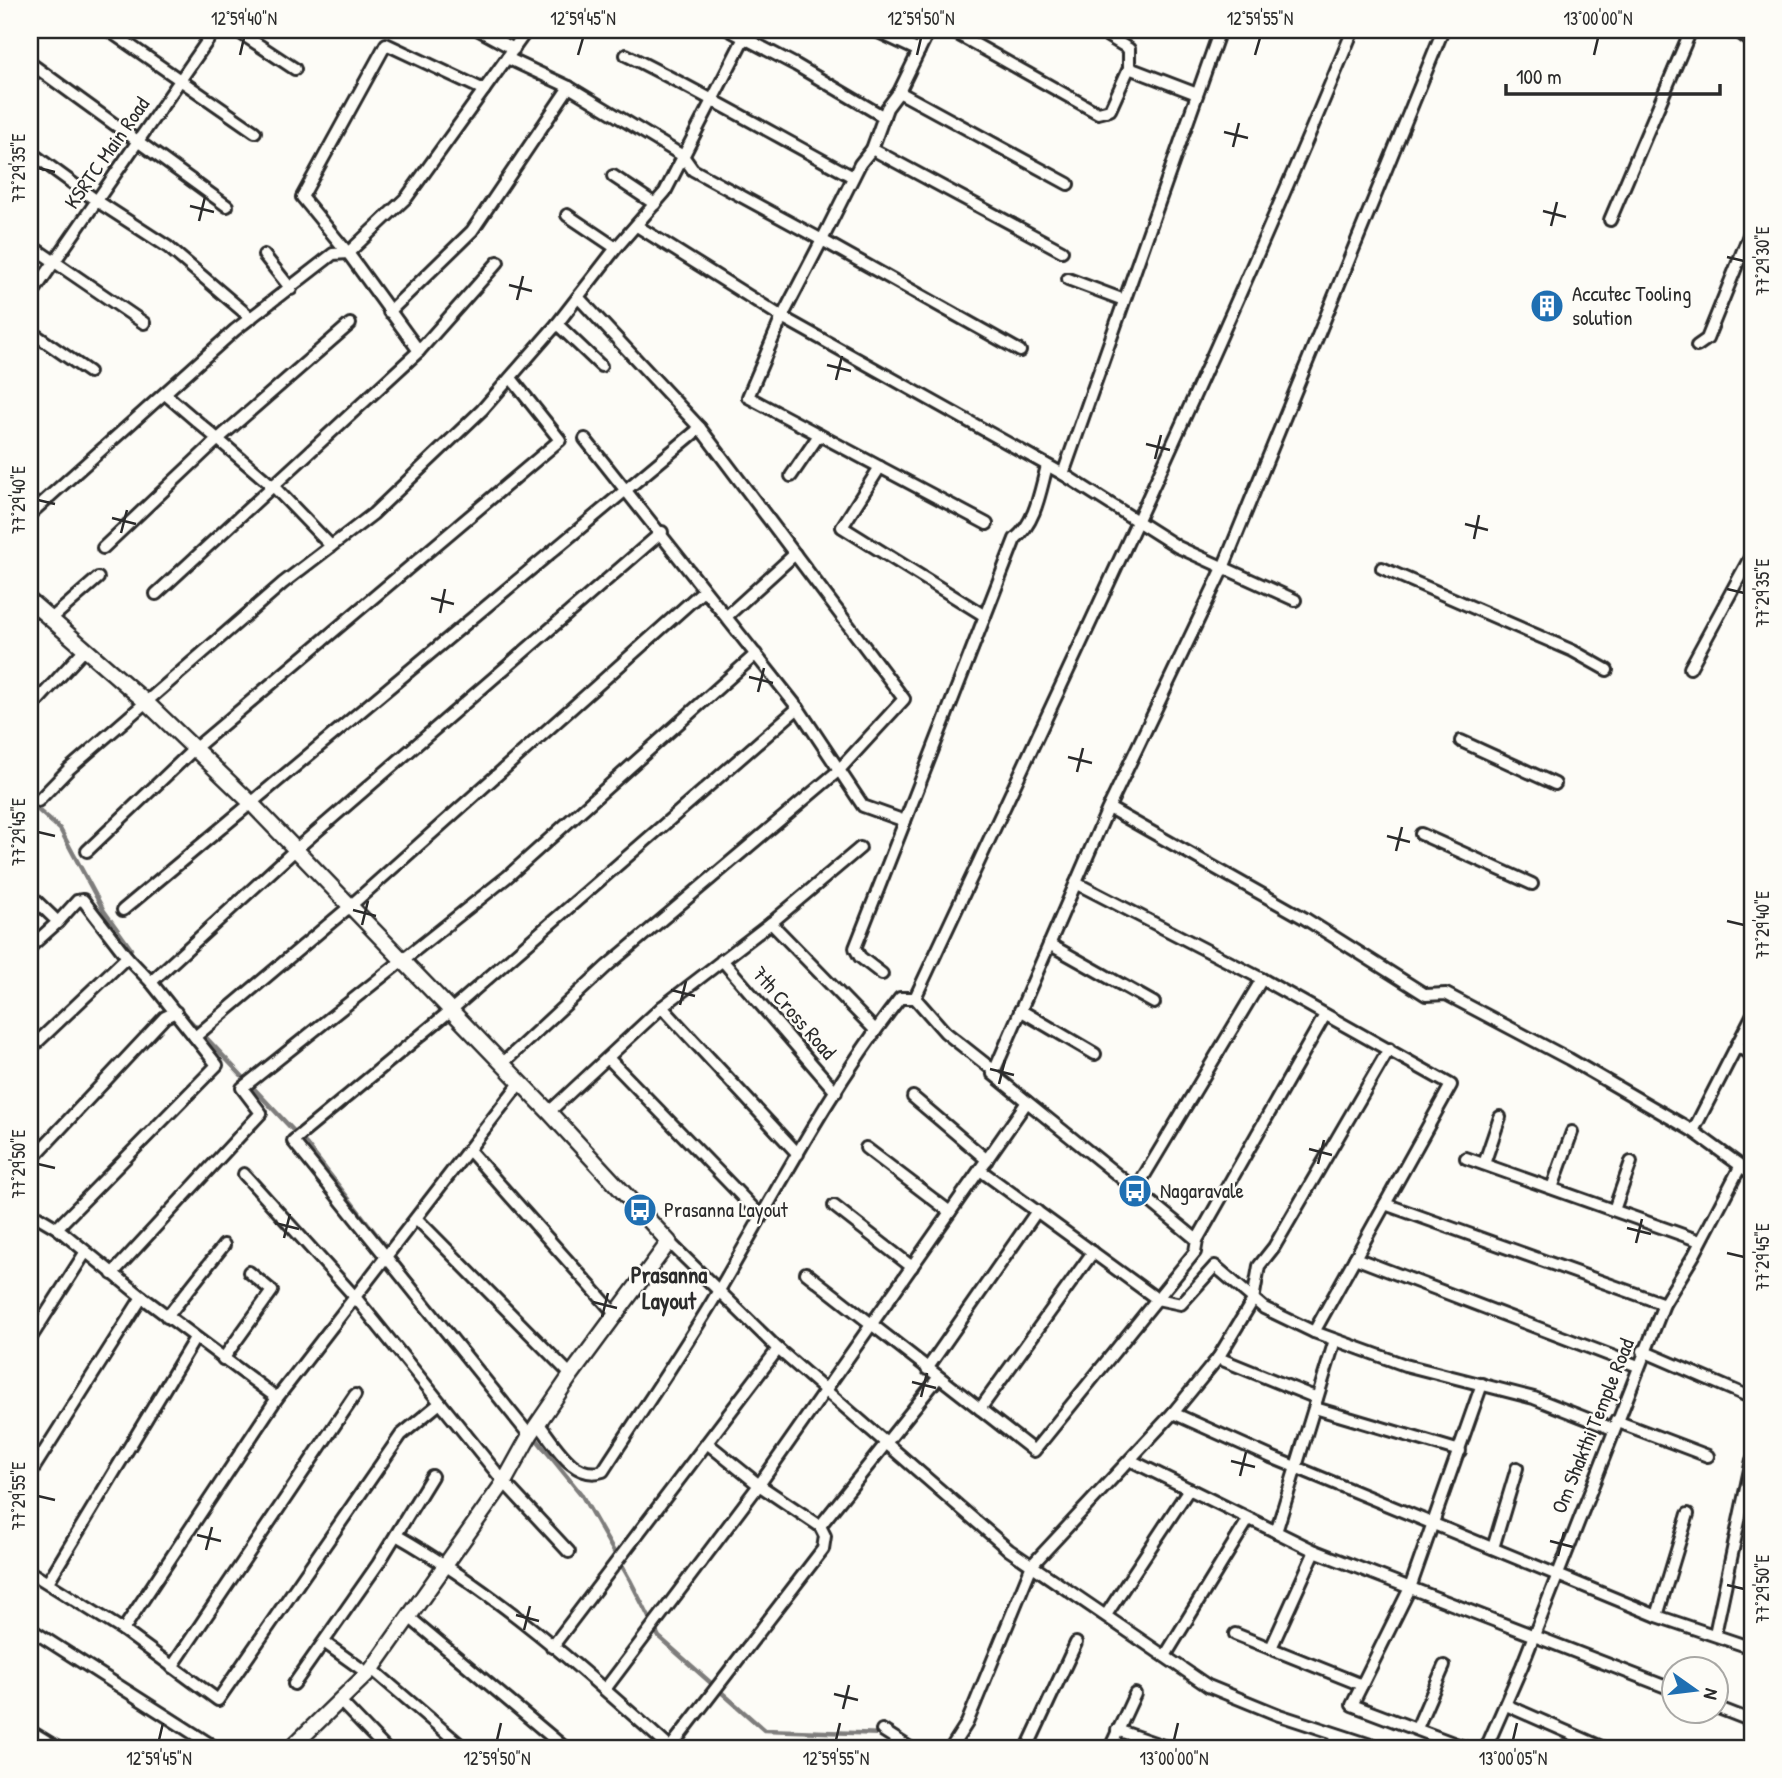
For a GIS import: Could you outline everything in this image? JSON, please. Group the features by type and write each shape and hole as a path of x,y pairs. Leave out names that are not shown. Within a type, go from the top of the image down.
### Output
{"street":[{"path":"108,30 255,132"},
{"name":"KSRTC Main Road","path":"30,297 215,30"},
{"path":"236,30 295,69"},
{"path":"479,30 510,54 683,156 693,170 1020,351"},
{"path":"30,514 251,318 333,254 348,253 407,197 527,30"},
{"path":"729,30 746,34 884,117"},
{"path":"874,30 919,51"},
{"path":"929,30 884,117 872,149 853,177 782,317 748,397 987,524"},
{"path":"950,30 1098,113 1110,110 1116,102 1129,68 1129,49 1098,30"},
{"path":"1063,474 1220,30"},
{"path":"915,998 1138,522 1283,199 1353,30"},
{"path":"993,1070 1109,807 1223,568 1443,30"},
{"path":"1610,220 1691,30"},
{"path":"1736,30 1752,42"},
{"path":"38,801 69,769 283,583 373,514 450,443 511,378 673,181 683,156 746,34"},
{"path":"419,351 348,253 302,197 386,44 484,90"},
{"path":"626,55 713,98 853,177"},
{"path":"30,63 228,206"},
{"path":"1129,68 1197,94"},
{"path":"389,312 472,231 569,87"},
{"path":"899,92 1068,184"},
{"path":"872,149 1062,251"},
{"path":"30,152 97,201 168,247 251,318"},
{"path":"613,176 655,205"},
{"path":"568,215 616,248"},
{"path":"637,226 782,317 1063,474 1178,547 1295,600"},
{"path":"1697,346 1707,338 1752,228"},
{"path":"30,244 144,323"},
{"path":"264,255 291,289"},
{"path":"156,594 419,351 498,262"},
{"path":"1068,279 1124,300"},
{"path":"502,1064 607,967 838,771 904,699 700,428 578,297"},
{"path":"103,548 217,440 350,324"},
{"path":"558,324 601,366"},
{"path":"30,331 89,372"},
{"path":"87,851 193,750 560,440 511,378"},
{"path":"165,394 271,486 331,546"},
{"path":"123,910 700,428"},
{"path":"791,476 819,435"},
{"path":"586,439 662,533 703,591 727,616 798,708 863,806 905,821"},
{"path":"882,974 860,957 855,948 1015,540 1025,531 1037,505 1047,466"},
{"path":"880,467 842,527 985,616"},
{"path":"151,982 294,851 662,533"},
{"path":"727,616 795,554"},
{"path":"1690,668 1752,554"},
{"path":"1382,568 1573,651 1607,670"},
{"path":"51,620 98,578"},
{"path":"195,1037 348,908 703,591"},
{"path":"31,605 147,703 250,802 348,908 549,1112 718,1293 778,1349 1009,1550 1208,1686 1279,1715 1380,1748"},
{"path":"30,709 85,649"},
{"path":"112,1274 261,1113 242,1088 508,877 756,654"},
{"path":"798,708 450,1011 293,1140 533,1430 578,1472 590,1475 603,1471 718,1293 760,1215 875,1031 900,999 915,998"},
{"path":"1461,741 1555,784"},
{"path":"1109,807 1304,918 1426,995 1446,994 1569,1059 1693,1131 1752,1174"},
{"path":"1421,834 1532,884"},
{"path":"549,1112 662,1007 771,923 860,848"},
{"path":"1076,883 1262,979 1451,1085 1314,1332"},
{"path":"30,895 58,922"},
{"path":"30,947 83,900 217,1065 57,1228"},
{"path":"771,923 875,1031"},
{"path":"1049,944 1154,1003"},
{"path":"30,1049 42,1034 127,957"},
{"name":"7th Cross Road","path":"722,960 836,1092"},
{"path":"1135,1191 1262,979"},
{"path":"915,998 945,1032 993,1070 993,1074 1088,1148 1135,1191 1197,1240"},
{"path":"662,1007 798,1154"},
{"path":"1020,1010 1095,1054"},
{"path":"30,1161 165,1017 176,1012"},
{"path":"806,1273 1034,1451 1195,1252 1197,1240 1325,1014"},
{"path":"1693,1131 1752,1016"},
{"path":"1737,1045 1752,1056"},
{"path":"951,1748 967,1723 1032,1566 1173,1413 1218,1358 1253,1300 1259,1266 1274,1247 1389,1049"},
{"path":"609,1059 760,1215"},
{"path":"123,1630 277,1398 520,1083"},
{"path":"914,1097 984,1165 1037,1211 1157,1299 1181,1304 1215,1266 1253,1300 1314,1332 1405,1365 1534,1398 1708,1456"},
{"path":"606,1688 759,1485 1027,1102"},
{"path":"1484,1164 1500,1117"},
{"path":"1552,1188 1572,1132"},
{"path":"866,1148 950,1212"},
{"path":"469,1150 616,1315"},
{"path":"1466,1157 1700,1241"},
{"path":"1614,1210 1631,1162"},
{"name":"Om Shakthi Temple Road","path":"1486,1748 1506,1705 1643,1351 1664,1304 1741,1167"},
{"path":"244,1174 355,1297 504,1482 569,1552"},
{"path":"1385,1204 1664,1304"},
{"path":"834,1206 912,1267"},
{"path":"927,1369 1037,1211"},
{"path":"30,1212 57,1228 167,1317 277,1398"},
{"path":"417,1219 571,1375"},
{"path":"291,1748 370,1671 504,1482 533,1430 571,1375 669,1242"},
{"path":"167,1317 224,1245"},
{"path":"980,1409 1093,1252"},
{"path":"30,1339 85,1253"},
{"path":"1355,1258 1638,1366"},
{"path":"223,1359 272,1290 249,1272"},
{"path":"30,1474 142,1297"},
{"path":"48,1582 195,1338"},
{"path":"1276,1532 1335,1339"},
{"path":"552,1647 778,1349"},
{"path":"1643,1351 1752,1398"},
{"path":"1218,1358 1316,1403 1460,1451"},
{"path":"820,1526 938,1378"},
{"path":"1466,1748 1352,1705 1410,1588 1482,1384"},
{"path":"173,1667 355,1395"},
{"path":"30,1572 123,1630 219,1700 401,1435 440,1403"},
{"path":"1173,1413 1657,1616 1752,1648"},
{"path":"396,1535 448,1564 606,1688 670,1748 823,1549 825,1536 820,1526 759,1485 707,1443"},
{"path":"1130,1460 1315,1551 1660,1685"},
{"path":"1715,1634 1752,1460"},
{"path":"1493,1548 1517,1468"},
{"path":"294,1684 325,1643 432,1476"},
{"path":"1106,1615 1189,1489"},
{"path":"1657,1616 1688,1514"},
{"path":"1165,1656 1248,1520"},
{"path":"1271,1648 1315,1551"},
{"path":"409,1617 565,1748"},
{"path":"30,1629 216,1748"},
{"path":"1235,1634 1362,1685"},
{"path":"325,1643 370,1671 464,1748"},
{"path":"1027,1748 1076,1643"},
{"path":"1417,1728 1444,1666"},
{"path":"1110,1748 1135,1694"},
{"path":"340,1701 385,1748"},
{"path":"1506,1705 1604,1748"},
{"path":"1730,1712 1752,1721"},
{"path":"882,1730 911,1748"},
{"path":"1117,1730 1169,1748"},
{"path":"30,1731 58,1748"},
{"path":"1331,1748 1338,1735"}],"waterway":[{"path":"30,803 60,829 104,911 131,949"},
{"path":"181,1011 306,1144 425,1297"},
{"path":"534,1436 581,1494 659,1637 764,1730 885,1734"}],"place":[{"name":"Accutec Tooling solution","path":"1547,306"},
{"name":"Nagaravale","path":"1135,1191"},
{"name":"Prasanna Layout","path":"640,1210"}],"district":[{"name":"Prasanna Layout","path":"669,1288"}]}
